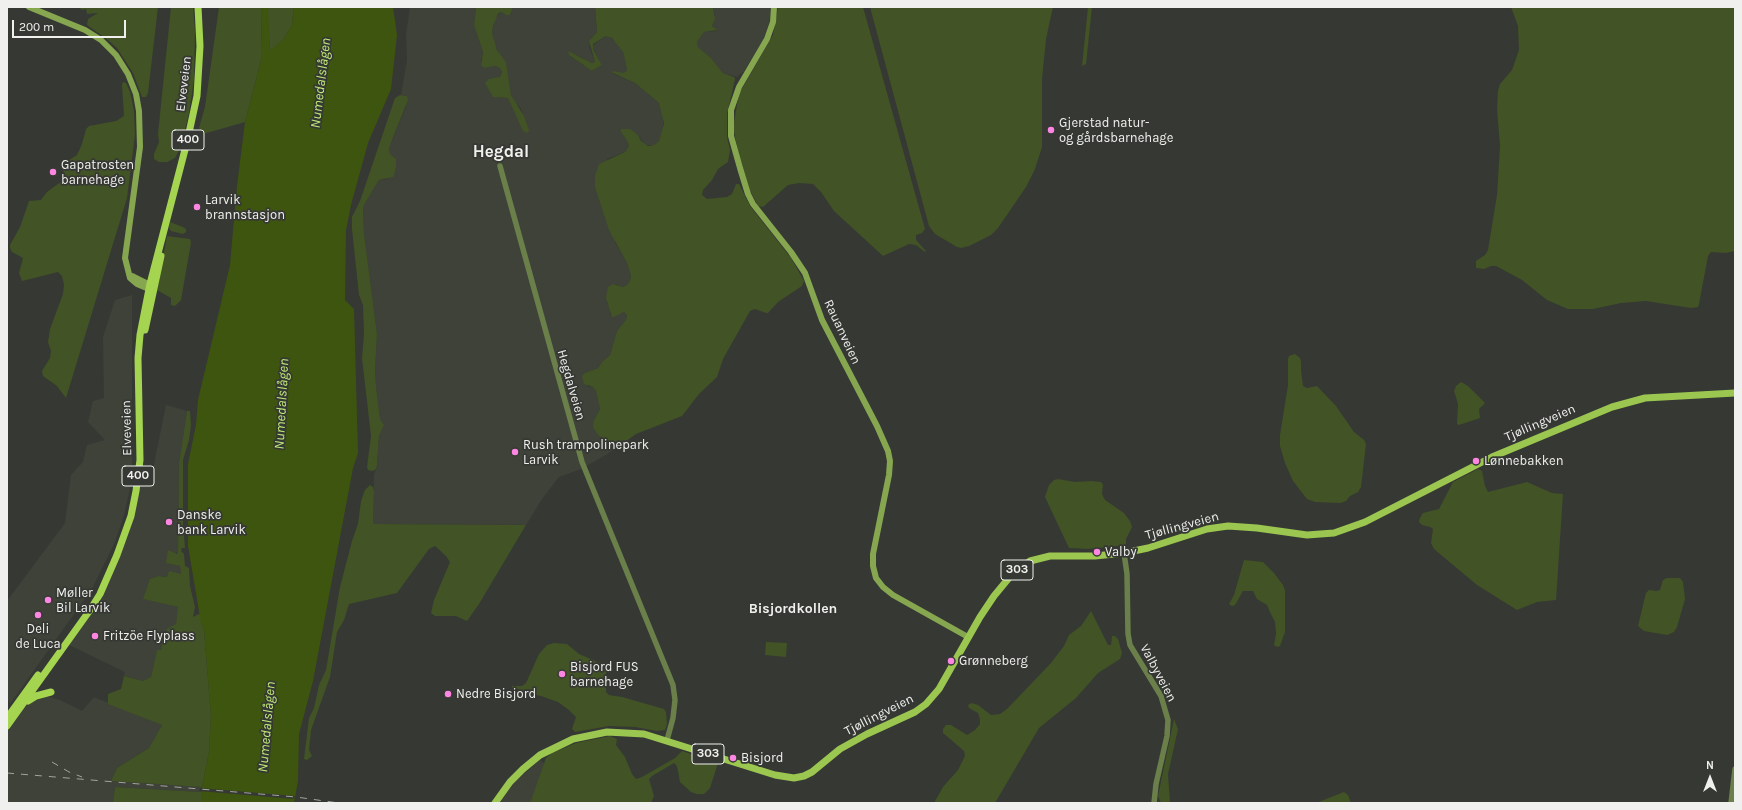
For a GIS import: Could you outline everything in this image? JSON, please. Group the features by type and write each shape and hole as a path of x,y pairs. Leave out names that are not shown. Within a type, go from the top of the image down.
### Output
{"highway":[{"name":"Elveveien","path":"7,726 85,618 100,594 126,530 136,491 140,444 138,372 151,287 161,260 164,232 188,142 197,96 200,46 198,7"},
{"name":"Elveveien","path":"7,718 72,630 108,575"},
{"name":"400","path":"24,703 36,696 51,692"}],"main road":[{"path":"29,7 85,30 101,40 116,55 128,74 136,94 139,111 140,147 125,258 128,272 151,287"},
{"name":"Rauanveien","path":"774,7 773,22 767,39 738,87 731,110 731,136 748,194 805,273 822,320 888,451 890,461 889,475 873,554 873,566 876,578 883,587 893,595 968,637"},
{"name":"Tjøllingveien","path":"495,803 506,786 523,768 550,749 573,739 592,734 616,732 644,734 780,776 794,778 804,776 812,772 846,745 911,715 926,704 939,689 987,606 1005,582 1017,570 1030,561 1050,556 1094,556 1124,553 1218,527 1245,526 1296,534 1318,535 1344,530 1365,522 1492,457 1616,405 1635,400 1658,397 1735,393"}],"street":[{"name":"Hegdalveien","path":"500,166 582,462 673,685 675,700 673,718 667,740"},
{"name":"Valbyveien","path":"1124,553 1128,582 1129,640 1134,652 1161,696 1167,713 1167,736 1156,784 1154,803"},
{"path":"1731,803 1735,769"}],"shaded area":[{"path":"78,7 158,7 148,93 146,97 142,97 133,73 117,48 87,25 88,19 98,13 87,14 86,9 82,10"},
{"path":"171,7 193,7 195,32 194,79 189,113 181,146 175,158 167,162 159,162 154,159 154,154 159,142 158,134"},
{"path":"219,7 261,7 262,57 245,122 203,134 199,128 205,107"},
{"path":"267,7 294,7 292,25 283,40 270,51"},
{"path":"410,7 476,7 474,25 483,52 481,62 485,68 495,66 500,68 502,72 500,77 499,98 508,98 529,130 521,109 511,95 506,62 500,56 494,41 492,33 495,19 501,12 506,15 510,15 513,7 595,7 597,32 592,37 589,46 595,62 592,63 579,56 569,55 592,71 602,65 592,46 606,36 609,36 619,45 623,52 627,69 627,71 623,73 612,73 635,83 659,103 664,118 659,141 654,145 645,145 638,135 621,132 629,146 625,152 607,159 615,242 627,263 631,276 630,281 623,287 615,284 607,303 610,308 610,314 614,317 624,312 627,315 626,321 617,331 610,355 598,368 585,373 588,387 593,387 596,391 600,409 594,420 599,436 608,442 614,450 581,469 559,477 542,499 526,525 373,523 374,475 377,466 379,435 383,423 380,420 376,386 375,370 377,334 364,233 363,210 364,205 379,180 388,179 389,148 406,107 407,96 401,95 407,60 406,35"},
{"path":"476,7 513,7 510,15 506,15 501,12 498,14 492,33 497,50 506,62 511,95 524,116 529,130 528,133 523,131 508,98 493,97 485,83 489,79 500,77 502,72 500,68 495,66 485,68 481,66 483,52 474,25"},
{"path":"595,7 713,7 715,19 712,26 718,30 704,32 697,42 698,47 711,58 723,73 734,77 735,79 727,114 727,137 730,150 728,162 718,169 712,180 703,190 702,195 707,199 727,197 732,194 736,184 739,184 750,206 791,258 804,281 802,286 778,302 768,313 755,309 750,311 723,359 717,377 699,394 682,416 636,434 614,450 608,442 599,436 593,427 594,420 600,409 596,391 593,387 584,384 582,376 585,373 598,368 610,355 617,331 626,320 627,315 624,312 612,317 606,298 608,287 613,284 623,287 630,281 631,276 627,263 609,230 595,187 595,176 599,164 625,152 629,146 621,132 621,129 630,129 648,146 654,145 659,141 664,123 659,103 635,83 611,72 614,71 623,73 627,71 623,52 612,38 606,36 593,44 593,49 602,65 592,71 569,55 568,51 592,63 595,62 589,41 597,32"},
{"path":"713,7 771,7 769,24 762,42 744,71 737,77 723,73 711,58 698,47 697,42 704,32 717,31 717,29 712,26 715,15"},
{"path":"778,7 863,7 925,229 922,233 916,235 916,240 926,251 925,252 916,245 909,244 883,256 834,211 821,192 813,184 799,183 788,185 763,207 758,206 750,190 739,156 734,132 734,122 739,94 773,35"},
{"path":"870,7 1053,7 1046,39 1042,79 1042,147 1035,169 1026,187 998,228 991,235 969,246 961,248 957,247 935,234 929,226"},
{"path":"1088,7 1092,7 1086,64 1082,66"},
{"path":"1511,7 1735,7 1735,251 1726,253 1711,252 1708,256 1698,307 1691,308 1646,301 1621,303 1593,309 1568,309 1547,300 1522,280 1496,266 1491,266 1484,269 1476,268 1476,261 1485,255 1488,250 1497,195 1500,146 1497,109 1498,91 1500,84 1512,70 1519,50 1518,26"},
{"path":"123,82 126,83 130,92 134,111 135,135 127,198 66,398 57,386 43,376 42,371 50,358 51,351 48,342 50,329 63,294 64,285 62,276 58,272 22,281 19,273 23,258 12,252 10,245 20,227 29,201 41,200 47,192 65,177 62,167 63,164 77,155 86,129 89,126 116,121 124,116"},
{"path":"400,95 407,96 408,100 389,148 390,154 396,159 394,175 393,177 379,180 364,205 363,210 364,233 377,334 375,370 376,386 380,419 384,425 379,435 377,466 375,470 372,471 368,470 367,467 371,436 362,358 364,334 363,305 359,295 352,217 360,201 395,98"},
{"path":"170,222 183,227 186,229 186,232 183,234 171,231 169,228"},
{"path":"167,236 190,239 191,243 181,300 175,306 171,305 171,298 157,290"},
{"path":"132,295 132,465 130,489 124,515 115,542 92,589 10,704 7,697 7,601 65,523 71,475 83,462 87,445 105,440 88,422 93,401 104,398 103,337 115,300"},
{"path":"1295,354 1300,358 1301,362 1303,386 1307,388 1317,386 1336,406 1354,432 1364,440 1366,444 1361,487 1358,492 1341,503 1315,502 1307,499 1293,481 1285,463 1280,446 1280,435 1288,385 1288,359 1289,356"},
{"path":"1461,382 1468,386 1485,403 1479,409 1480,418 1459,425 1457,424 1458,404 1454,391 1456,386"},
{"path":"166,405 187,411 179,463 178,552 166,562 180,566 181,574 150,579 144,599 179,607 176,624 161,650 157,650 151,677 143,681 124,676 125,672 69,645 117,563 142,468 153,469"},
{"path":"187,411 190,411 191,425 189,440 183,460 183,523 185,548 182,548 181,551 184,554 185,566 189,568 190,586 195,607 193,617 201,613 201,623 204,629 211,717 209,752 202,787 111,781 117,768 149,748 162,725 108,704 108,694 121,689 124,676 143,681 151,677 157,650 161,650 167,629 176,624 178,607 143,599 150,579 159,576 167,577 169,571 181,574 180,566 166,563 168,550 177,554 178,552 179,463"},
{"path":"1478,469 1482,471 1485,486 1488,492 1527,482 1552,493 1563,494 1556,600 1537,602 1517,610 1477,585 1434,549 1431,543 1433,529 1422,525 1419,522 1420,518 1423,513 1439,509 1453,482"},
{"path":"1058,479 1075,482 1101,482 1103,485 1102,494 1105,500 1124,513 1130,521 1132,527 1126,539 1126,545 1088,549 1069,548 1045,497 1049,485 1054,480"},
{"path":"370,485 373,487 374,491 373,523 376,524 526,525 479,604 467,621 456,616 435,616 431,613 434,600 450,562 435,546 429,549 397,593 349,604 344,620 337,632 330,677 311,730 309,750 312,756 307,760 304,759 309,718 314,708 319,685 326,670 340,587 358,524 361,501 365,490"},
{"path":"1244,560 1263,562 1283,585 1285,590 1285,632 1280,646 1277,647 1274,645 1276,634 1275,622 1267,605 1257,599 1253,591 1243,591 1235,605 1232,606 1229,604 1234,595"},
{"path":"1667,578 1680,578 1683,582 1685,599 1677,627 1674,632 1667,635 1644,631 1638,626 1646,593 1649,590 1660,590 1663,580"},
{"path":"1091,611 1108,645 1111,645 1112,636 1115,636 1118,639 1122,653 1120,659 1098,673 1076,698 1039,728 995,803 934,803 943,787 958,770 965,756 964,751 943,733 943,729 946,725 951,725 967,735 975,730 980,724 978,713 969,708 968,705 972,703 978,705 991,715 1000,714 1007,709 1051,663 1064,646 1069,635 1081,626"},
{"path":"766,642 787,643 786,657 765,655"},
{"path":"554,643 567,644 579,654 600,663 606,671 606,692 609,695 622,697 664,709 666,712 667,724 665,730 657,731 635,727 609,726 575,732 572,729 576,717 558,702 512,688 512,686 522,686 526,683 539,654 547,645"},
{"path":"39,697 50,697 60,700 82,711 94,697 162,725 149,748 117,768 111,781 202,787 201,792 115,787 113,803 7,803 7,730 18,713 30,701"},
{"path":"1174,719 1178,729 1168,774 1170,803 1161,803 1158,796"},
{"path":"610,736 617,739 616,745 625,757 632,774 636,779 675,758 682,751 718,763 710,788 704,794 691,792 680,782 677,766 674,763 649,779 654,796 651,803 530,803 546,758 552,753 576,743"},
{"path":"540,760 544,763 544,767 530,803 500,803 517,780"},
{"path":"115,787 201,792 201,803 113,803"},
{"path":"1344,792 1348,795 1351,803 1316,803"}],"water":[{"name":"Numedalslågen","path":"261,7 267,7 268,9 270,50 283,40 292,25 294,7 393,7 397,35 391,89 368,143 351,205 346,230 345,300 354,309 358,453 353,468 313,681 299,734 298,781 294,803 201,803 201,792 209,752 211,717 204,629 201,623 188,546 188,464 196,425 198,400 230,265 237,186 245,122 262,57"}],"pier":[{"path":"200,788 295,796 294,799 199,791"}],"railway":[{"path":"52,762 69,772 82,777"},
{"path":"7,773 296,797 339,803"}],"place":[{"name":"Gjerstad natur- og gårdsbarnehage","path":"1051,130"},
{"name":"Gapatrosten barnehage","path":"53,172"},
{"name":"Larvik brannstasjon","path":"197,207"},
{"name":"Rush trampolinepark Larvik","path":"515,452"},
{"name":"Lønnebakken","path":"1476,461"},
{"name":"Danske bank Larvik","path":"169,522"},
{"name":"Valby","path":"1097,552"},
{"name":"Møller Bil Larvik","path":"48,600"},
{"name":"Deli de Luca","path":"38,615"},
{"name":"Fritzöe Flyplass","path":"95,636"},
{"name":"Grønneberg","path":"951,661"},
{"name":"Bisjord FUS barnehage","path":"562,674"},
{"name":"Nedre Bisjord","path":"448,694"},
{"name":"Bisjord","path":"733,758"}],"district":[{"name":"Hegdal","path":"501,152"},
{"name":"Bisjordkollen","path":"793,609"}]}
